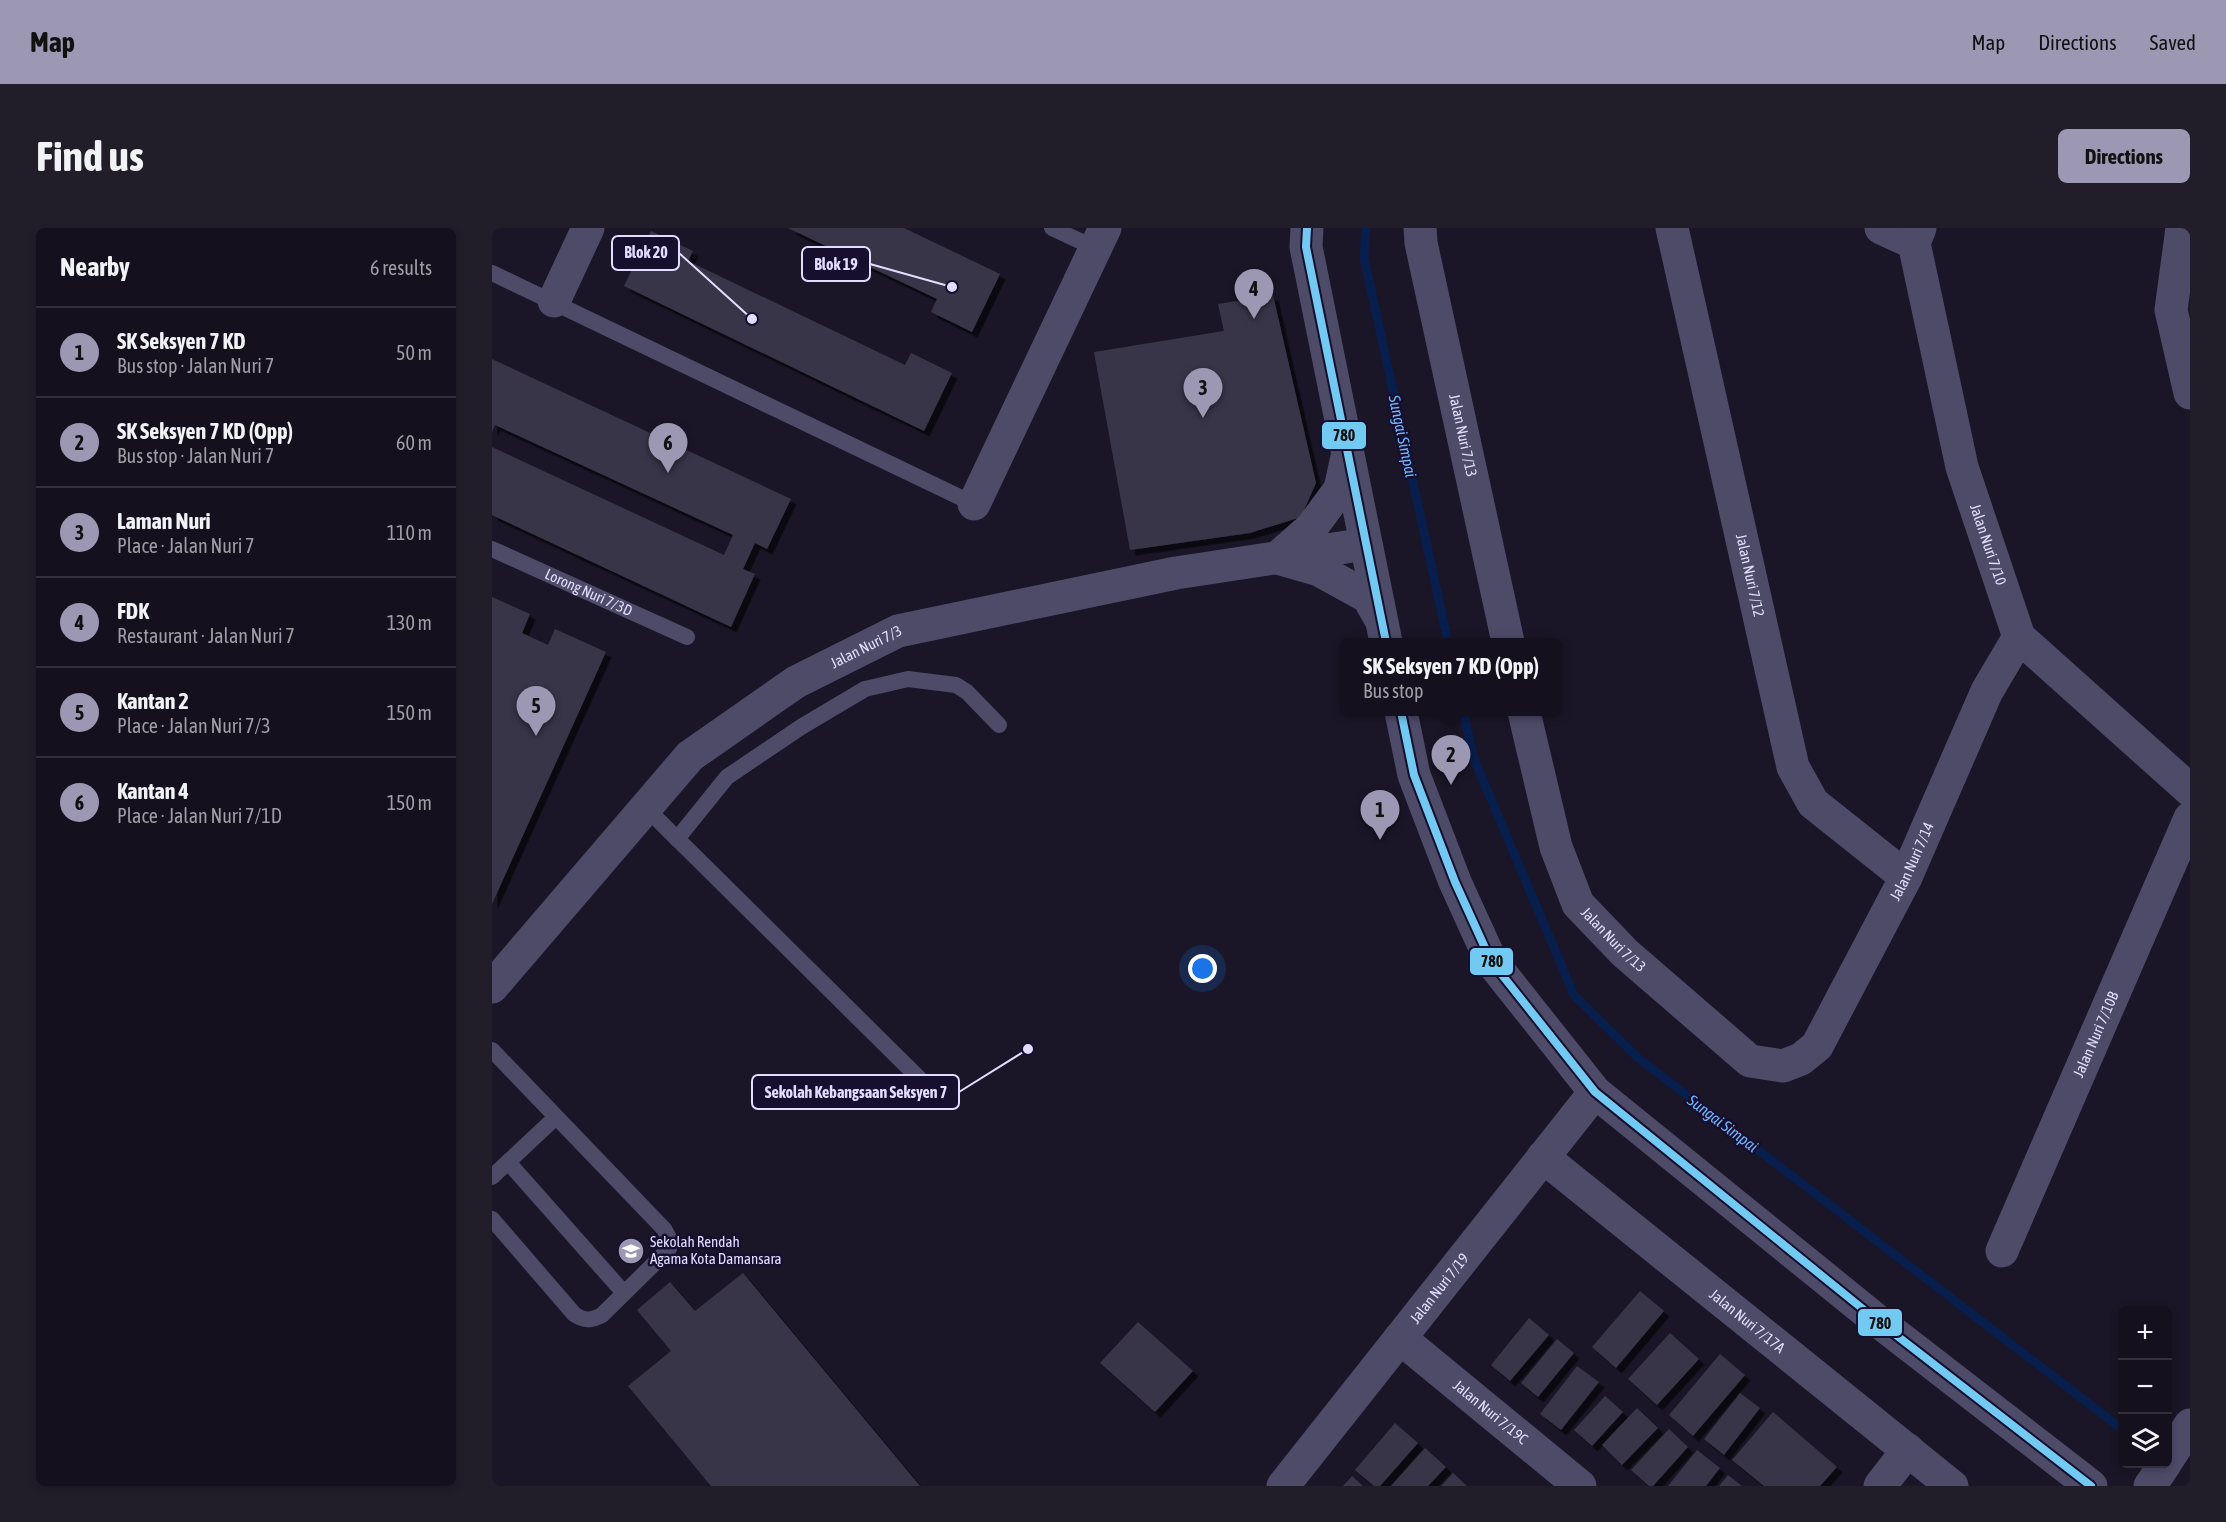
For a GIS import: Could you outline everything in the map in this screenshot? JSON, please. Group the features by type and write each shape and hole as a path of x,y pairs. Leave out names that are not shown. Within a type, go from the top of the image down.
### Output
{"street":[{"path":"554,301 588,228"},
{"path":"1307,228 1306,247 1384,631"},
{"name":"Jalan Nuri 7/13","path":"1420,228 1421,243 1507,638"},
{"name":"Jalan Nuri 7/12","path":"1672,228 1793,767 1813,803 1906,878"},
{"path":"1881,228 1917,236"},
{"path":"2182,228 2171,310 2190,393"},
{"name":"Jalan Nuri 7/10","path":"1917,236 1962,467 2019,637 2190,789"},
{"path":"974,504 1100,238"},
{"path":"1277,558 1312,527 1340,489 1348,454"},
{"name":"Jalan Nuri 7/3","path":"492,987 690,756 796,682 898,632 1176,573 1366,544"},
{"path":"1277,558 1319,570 1368,597 1384,631"},
{"name":"Jalan Nuri 7/14","path":"1783,1066 1801,1059 1817,1046 1906,878 1987,690 2019,637"},
{"path":"1402,716 1414,775 1455,882 1491,961 1595,1092 1874,1318 2091,1486"},
{"name":"Jalan Nuri 7/13","path":"1525,716 1556,847 1578,904 1625,953 1750,1061 1783,1066"},
{"name":"Jalan Nuri 7/10B","path":"2002,1251 2190,818"},
{"name":"Jalan Nuri 7/19","path":"1283,1486 1595,1092"},
{"name":"Jalan Nuri 7/17A","path":"1543,1157 1952,1486"},
{"name":"Jalan Nuri 7/19C","path":"1400,1338 1580,1486"},
{"path":"2172,1453 2190,1425"},
{"path":"1880,1486 1908,1450"},
{"path":"2150,1486 2162,1468"}],"lane":[{"path":"1052,228 1100,238"},
{"path":"492,273 974,504"},
{"name":"Lorong Nuri 7/3D","path":"492,549 687,637"},
{"path":"677,839 727,777 801,726 865,689 908,679 956,685 967,692 999,725"},
{"path":"646,808 939,1098"},
{"path":"492,1050 664,1229 669,1238 669,1249 602,1315 593,1320 582,1320 574,1314 492,1219"},
{"path":"492,1177 556,1117"},
{"path":"508,1162 624,1293"}],"building":[{"path":"788,228 904,228 1000,274 972,332 931,312 937,299"},
{"path":"651,231 693,251 688,261 905,365 911,353 952,373 924,431 624,286"},
{"path":"1273,295 1316,483 1301,517 1250,533 1130,550 1094,352 1224,331 1218,304"},
{"path":"492,359 791,499 767,549 755,543 743,569 755,574 731,627 492,515 492,447 724,555 733,535 495,425 492,432"},
{"path":"492,597 530,614 522,633 548,645 555,629 606,652 492,904"},
{"path":"743,1273 920,1486 711,1486 628,1386 671,1351 637,1310 670,1282 695,1311"},
{"path":"1640,1291 1664,1311 1616,1368 1592,1347"},
{"path":"1529,1318 1549,1335 1510,1381 1491,1365"},
{"path":"1138,1322 1193,1371 1155,1412 1100,1363"},
{"path":"1670,1333 1699,1359 1657,1405 1628,1379"},
{"path":"1557,1339 1574,1353 1538,1397 1521,1383"},
{"path":"1720,1354 1745,1375 1693,1436 1669,1415"},
{"path":"1577,1366 1599,1382 1561,1430 1540,1414"},
{"path":"1740,1393 1760,1408 1724,1455 1704,1439"},
{"path":"1605,1396 1623,1412 1592,1446 1574,1430"},
{"path":"1637,1408 1658,1428 1622,1465 1602,1445"},
{"path":"1773,1412 1837,1467 1820,1486 1764,1486 1732,1460"},
{"path":"1395,1423 1418,1443 1380,1486 1374,1486 1355,1470"},
{"path":"1669,1429 1688,1447 1653,1486 1649,1486 1631,1470"},
{"path":"1425,1448 1446,1467 1428,1486 1391,1486"},
{"path":"1697,1450 1720,1468 1706,1486 1668,1486"},
{"path":"1453,1473 1467,1486 1441,1486"},
{"path":"1728,1475 1742,1486 1719,1486"},
{"path":"1352,1476 1363,1486 1343,1486"}],"waterway":[{"name":"Sungai Simpai","path":"1366,228 1364,258 1447,638"},
{"name":"Sungai Simpai","path":"1464,716 1474,759 1574,995 1637,1057 2118,1426"}],"transit line":[{"name":"780","path":"1307,228 1306,247 1385,638"},
{"name":"780","path":"1402,716 1414,775 1455,882 1491,961 1595,1092 1874,1318 2091,1486"}],"place":[{"name":"Blok 19","path":"952,287"},
{"name":"Blok 20","path":"752,319"},
{"name":"FDK","path":"1254,319"},
{"name":"Laman Nuri","path":"1203,418"},
{"name":"Kantan 4","path":"668,473"},
{"name":"Kantan 2","path":"536,736"},
{"name":"SK Seksyen 7 KD (Opp)","path":"1451,785"},
{"name":"SK Seksyen 7 KD","path":"1380,840"},
{"name":"Sekolah Kebangsaan Seksyen 7","path":"1028,1049"},
{"name":"Sekolah Rendah Agama Kota Damansara","path":"631,1251"}]}
